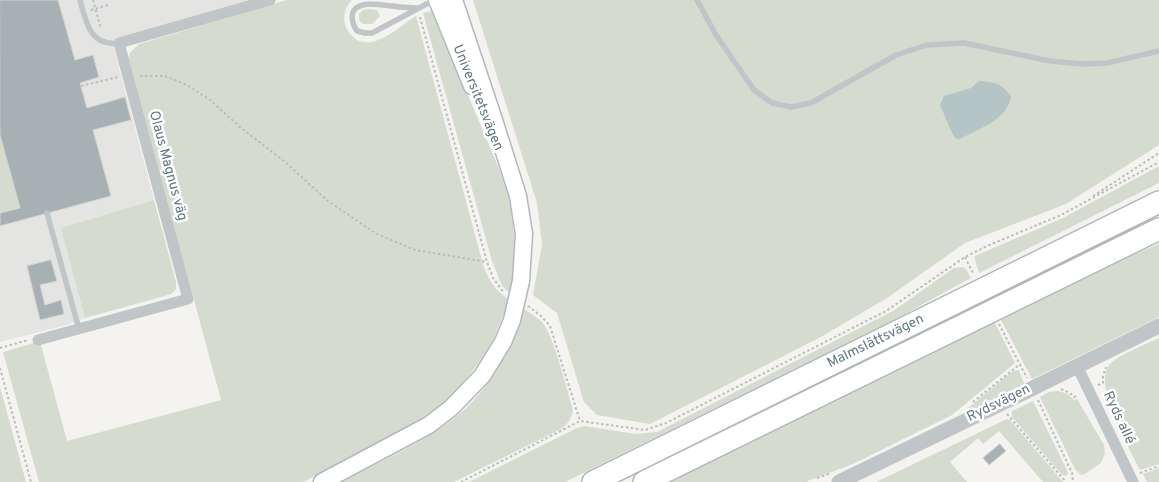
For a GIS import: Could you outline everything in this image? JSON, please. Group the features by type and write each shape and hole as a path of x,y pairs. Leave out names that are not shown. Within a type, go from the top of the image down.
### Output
{"highway":[{"name":"Malmslättsvägen","path":"593,482 1159,202"},
{"name":"Malmslättsvägen","path":"644,482 1159,229"}],"main road":[{"name":"Universitetsvägen","path":"435,0 518,196"},
{"name":"Universitetsvägen","path":"322,482 429,424 451,408 482,376 503,342 517,302 521,281 524,234 518,196 454,0"}],"street":[{"path":"119,43 270,0"},
{"name":"Olaus Magnus väg","path":"38,340 188,299 119,43"},
{"name":"Rydsvägen","path":"839,482 1023,393 1046,387 1077,366 1159,326"},
{"name":"Ryds allé","path":"1077,366 1088,390 1136,477"}],"lane":[{"path":"80,0 89,28 97,38 104,42 119,43"},
{"path":"417,8 393,7 366,2 354,8 352,19 357,31 372,33 435,0"},
{"path":"698,0 716,35 754,90 772,103 791,108 811,103 896,55 927,45 964,43 1050,61 1083,64 1107,63 1159,51"},
{"path":"47,213 79,329"}],"path":[{"path":"93,0 104,42"},
{"path":"98,8 108,5"},
{"path":"417,8 437,74 492,278 508,297"},
{"path":"82,86 127,74 146,77 165,76 187,85 210,100 240,127 285,162 328,201 377,234 415,250 487,262"},
{"path":"1082,203 1159,153"},
{"path":"461,482 580,421 635,430 646,430 661,426 886,311 965,257 1061,215 1159,162"},
{"path":"965,257 975,276"},
{"path":"523,304 541,316 550,326 580,421"},
{"path":"0,348 32,339 38,340"},
{"path":"1046,387 1062,389 1074,397 1103,383 1104,371 1108,363"},
{"path":"0,368 31,482"},
{"path":"1007,414 1066,482"},
{"path":"1136,477 1159,466"}],"shaded area":[{"path":"0,0 256,0 112,41 154,200 62,228 85,318 67,325 0,342"},
{"path":"287,0 352,0 345,14 347,28 351,35 364,42 372,42 383,38 416,16 484,268 494,286 509,300 492,343 458,389 436,409 409,426 303,482 39,482 3,352 34,343 41,345 67,441 221,400 129,59 130,53 139,44"},
{"path":"473,0 1159,0 1159,145 1066,204 965,243 887,298 819,338 650,424 597,415 584,402 557,313 533,295 542,244 537,203"},
{"path":"363,10 377,10 380,16 372,24 363,24 359,20 359,14"},
{"path":"435,10 507,190 513,222 514,246 511,294 502,286 492,261 423,13"},
{"path":"979,81 993,83 1004,88 1011,96 1009,104 998,118 991,123 958,140 953,135 940,105 944,96 971,88"},
{"path":"0,135 20,208 0,213"},
{"path":"1159,166 1159,183 979,273 975,256 1063,218"},
{"path":"154,200 176,282 176,289 171,294 85,318 61,228"},
{"path":"1159,244 1159,317 1032,379 1000,318 1124,258"},
{"path":"963,267 971,278 890,322 565,482 469,482 584,426 636,434 657,432 893,311 954,268"},
{"path":"524,309 542,322 556,351 573,410 566,425 454,482 341,482 428,436 455,418 467,407 489,382 505,354"},
{"path":"994,321 1015,363 952,415 853,464 805,482 668,482"},
{"path":"1159,338 1159,464 1140,470 1108,400 1105,385 1106,372 1111,363 1116,359"},
{"path":"1019,370 1024,384 970,410 968,408 1013,371"},
{"path":"0,387 26,482 0,482"},
{"path":"1058,391 1068,394 1074,400 1077,399 1104,445 1105,454 1101,463 1085,474 1081,475 1075,469 1040,397 1049,392"},
{"path":"1033,401 1067,470 1068,474 1066,476 1062,475 1012,417 1012,411"},
{"path":"1007,419 1010,420 1063,482 1043,482 999,431 983,444 978,438 950,462 967,482 876,482"},
{"path":"1159,468 1159,482 1147,482 1143,474"}],"building":[{"path":"0,0 58,0 75,60 93,55 99,77 80,83 87,108 125,97 131,120 93,130 111,196 0,226 0,213 20,208 0,135"},
{"path":"51,260 57,281 40,285 45,305 61,300 64,314 40,320 27,266"},
{"path":"1000,444 1006,451 989,465 983,458"}]}
